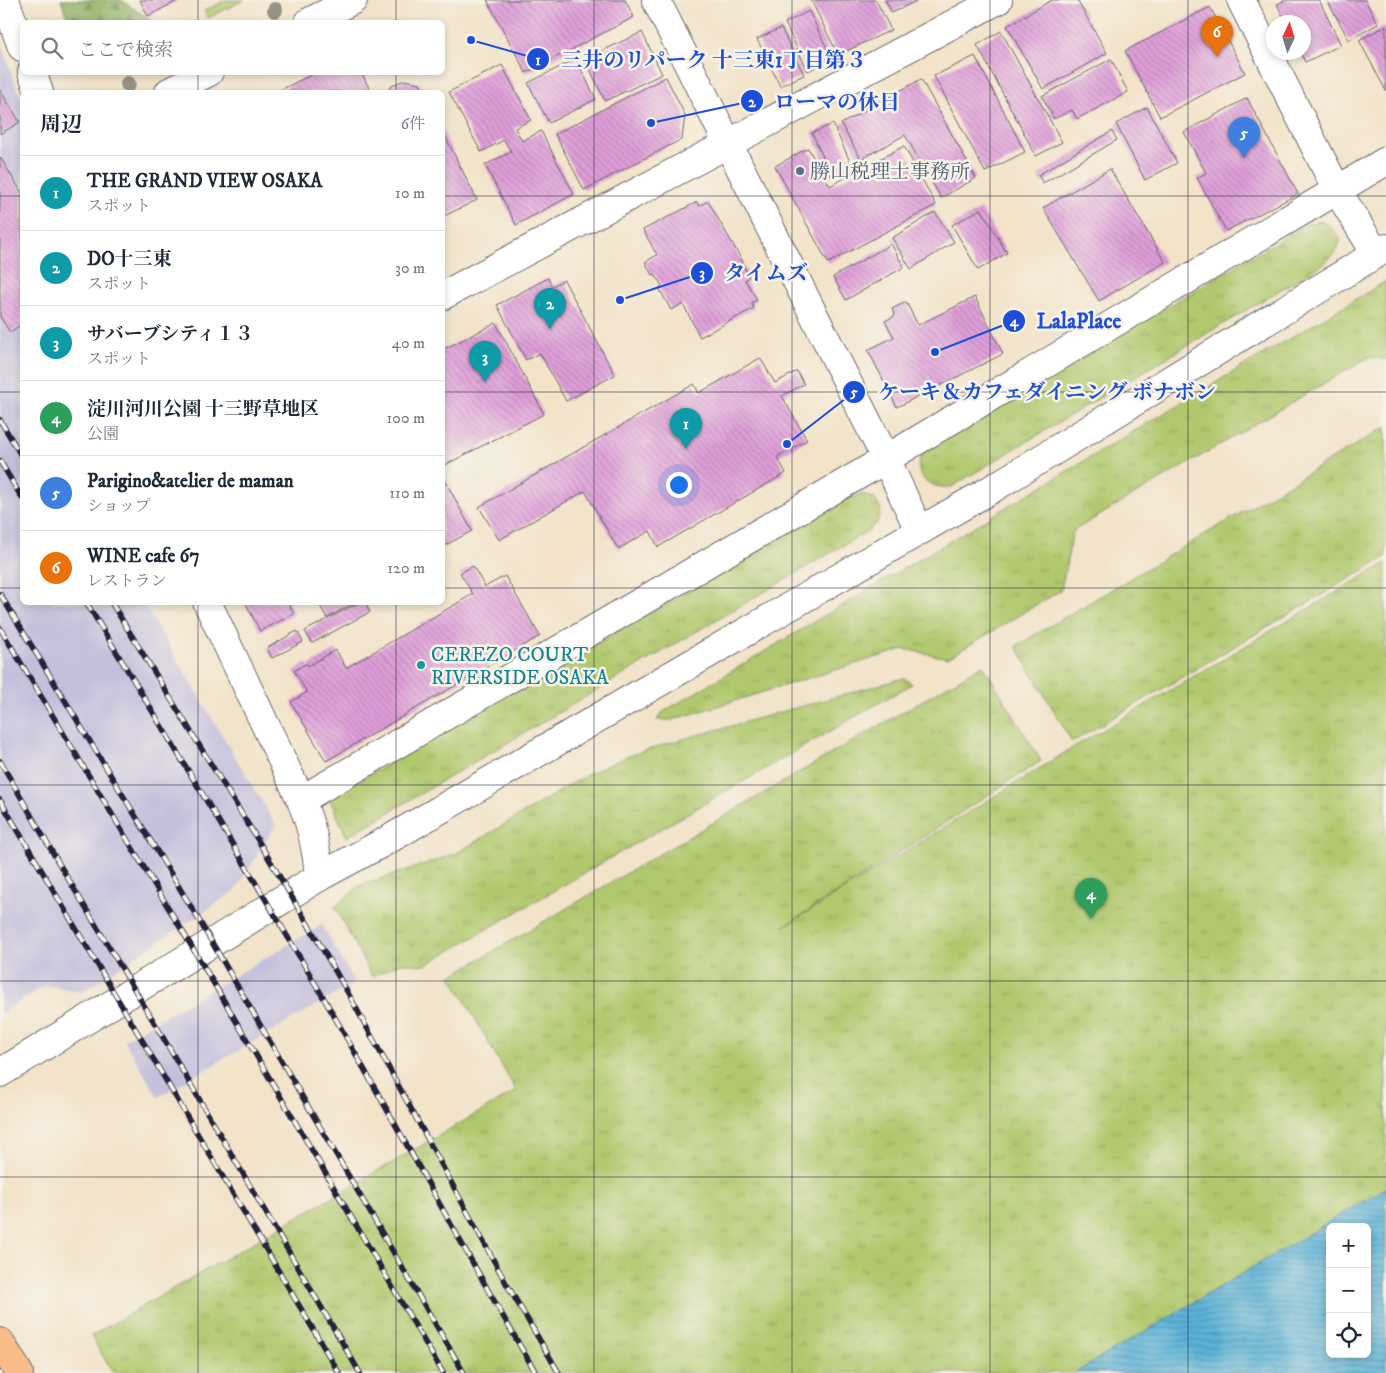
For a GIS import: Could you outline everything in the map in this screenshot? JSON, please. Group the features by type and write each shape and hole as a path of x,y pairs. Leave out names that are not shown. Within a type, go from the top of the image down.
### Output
{"highway":[{"path":"0,1342 19,1373"}],"street":[{"path":"5,0 20,41"},
{"path":"313,20 354,0"},
{"path":"656,0 920,530"},
{"path":"445,294 729,145 998,0"},
{"path":"0,1073 319,877 386,841 990,490 1381,251 1337,190 1241,0"},
{"path":"33,75 38,90"},
{"path":"173,90 203,75"},
{"path":"301,800 886,459 1386,161"},
{"path":"208,605 310,821 317,849 319,877"}],"shaded area":[{"path":"0,43 20,95 20,605 144,605 276,825 235,891 82,992 46,985 0,1014"},
{"path":"322,925 355,983 158,1097 124,1040"}],"green space":[{"path":"61,0 121,0 149,20 68,20"},
{"path":"226,0 244,0 208,18 204,11"},
{"path":"1320,221 1331,227 1341,240 1334,254 1325,263 951,487 933,485 922,476 919,470 919,463 928,448 1309,223"},
{"path":"1386,281 1386,360 1369,357 1073,531 1061,590 948,658 904,649 672,720 657,720 663,712"},
{"path":"1386,427 1386,557 1072,742 1016,646"},
{"path":"862,494 874,498 881,509 877,523 866,532 347,837 329,798 848,499"},
{"path":"1386,563 1386,1188 1075,1373 113,1373 91,1336 516,1091 451,976 983,665 1041,761 783,927 1074,747"},
{"path":"904,678 912,684 425,965 400,963 372,977 335,907 359,886 455,854 592,772 628,756"}],"water":[{"path":"1386,1188 1386,1373 1075,1373 1326,1224 1326,1358 1371,1358 1371,1223 1327,1223"}],"building":[{"path":"140,0 179,0 148,16"},
{"path":"487,0 625,0 634,17 526,73"},
{"path":"811,0 876,0 891,30 838,55"},
{"path":"885,0 918,0 892,13"},
{"path":"1052,0 1077,0 1107,53 1043,89 1007,26"},
{"path":"1286,0 1319,0 1341,45 1311,59 1311,15 1282,15 1277,4"},
{"path":"1327,0 1365,0 1378,24 1349,40"},
{"path":"1210,7 1245,73 1160,117 1125,51"},
{"path":"809,11 832,59 808,71 785,23"},
{"path":"1386,26 1386,91 1359,40"},
{"path":"781,28 804,75 780,86 757,39"},
{"path":"1001,31 1062,142 1036,156 977,45"},
{"path":"642,32 662,74 605,101 585,59"},
{"path":"975,56 1025,152 985,172 934,76"},
{"path":"576,59 596,99 549,123 528,83"},
{"path":"1111,59 1128,92 1077,119 1072,110 1054,119 1042,96"},
{"path":"502,65 531,120 515,128 522,141 541,131 574,194 516,225 485,165 511,152 504,140 481,152 449,92"},
{"path":"311,75 362,75 370,90 280,90"},
{"path":"666,77 685,115 682,139 584,190 555,134"},
{"path":"921,79 976,178 941,198 905,135 861,159 841,124"},
{"path":"404,80 420,83 423,90 388,90 391,86"},
{"path":"0,90 20,122 0,134"},
{"path":"1247,98 1298,194 1226,231 1197,178 1206,173 1184,132"},
{"path":"1147,107 1177,163 1145,180 1116,124"},
{"path":"833,124 853,168 832,177 812,133"},
{"path":"1112,131 1117,140 1043,183 1038,175"},
{"path":"445,136 477,200 445,216"},
{"path":"904,146 936,205 828,263 775,166 808,148 830,186"},
{"path":"0,157 20,190 20,325 10,332 0,317"},
{"path":"1110,169 1165,262 1099,301 1043,208"},
{"path":"708,201 743,262 749,277 745,280 757,300 751,303 754,308 700,337 683,304 671,310 659,288 662,286 655,274 652,275 645,262 657,255 643,230 697,202 699,206"},
{"path":"981,209 1007,253 978,270 952,225"},
{"path":"935,212 954,242 911,269 892,238"},
{"path":"891,244 904,267 846,300 833,277"},
{"path":"548,278 552,286 564,280 615,375 566,401 540,353 526,360 497,305"},
{"path":"975,297 1003,354 897,407 868,350 894,337 885,321 895,316 892,309 906,302 918,325"},
{"path":"496,323 544,414 445,465 445,348"},
{"path":"760,358 775,383 797,371 804,384 782,396 807,440 777,457 786,473 658,547 650,531 618,549 585,491 499,540 479,507 694,384 699,393"},
{"path":"445,480 472,531 445,545"},
{"name":"CEREZO COURT RIVERSIDE OSAKA","path":"473,566 485,587 505,576 540,636 326,761 291,702 307,692 294,671 307,663 308,666 336,650 346,668 473,594 460,573"},
{"path":"247,605 290,605 294,614 260,631"},
{"path":"320,605 351,605 327,618"},
{"path":"354,605 366,605 370,612 312,643 305,631"},
{"path":"297,631 303,642 272,658 267,648"}],"railway":[{"path":"0,420 20,454"},
{"path":"0,461 20,495"},
{"path":"0,594 193,910 464,1373"},
{"path":"88,605 326,1002 536,1373"},
{"path":"113,605 312,931 348,993 506,1283 559,1373"},
{"path":"0,628 213,982 443,1373"},
{"path":"0,761 360,1373"},
{"path":"0,800 339,1373"}],"place":[{"name":"三井のリパーク 十三東1丁目第３","path":"471,40"},
{"name":"WINE cafe 67","path":"1217,57"},
{"name":"ローマの休日","path":"651,123"},
{"name":"Parigino&atelier de maman","path":"1244,158"},
{"name":"勝山税理士事務所","path":"800,171"},
{"name":"タイムズ","path":"620,300"},
{"name":"DO十三東","path":"550,329"},
{"name":"LalaPlace","path":"935,352"},
{"name":"サバーブシティ１３","path":"485,382"},
{"name":"ケーキ＆カフェダイニング ボナボン","path":"787,444"},
{"name":"THE GRAND VIEW OSAKA","path":"686,449"},
{"name":"CEREZO COURT RIVERSIDE OSAKA","path":"421,665"},
{"name":"淀川河川公園 十三野草地区","path":"1091,919"}]}
